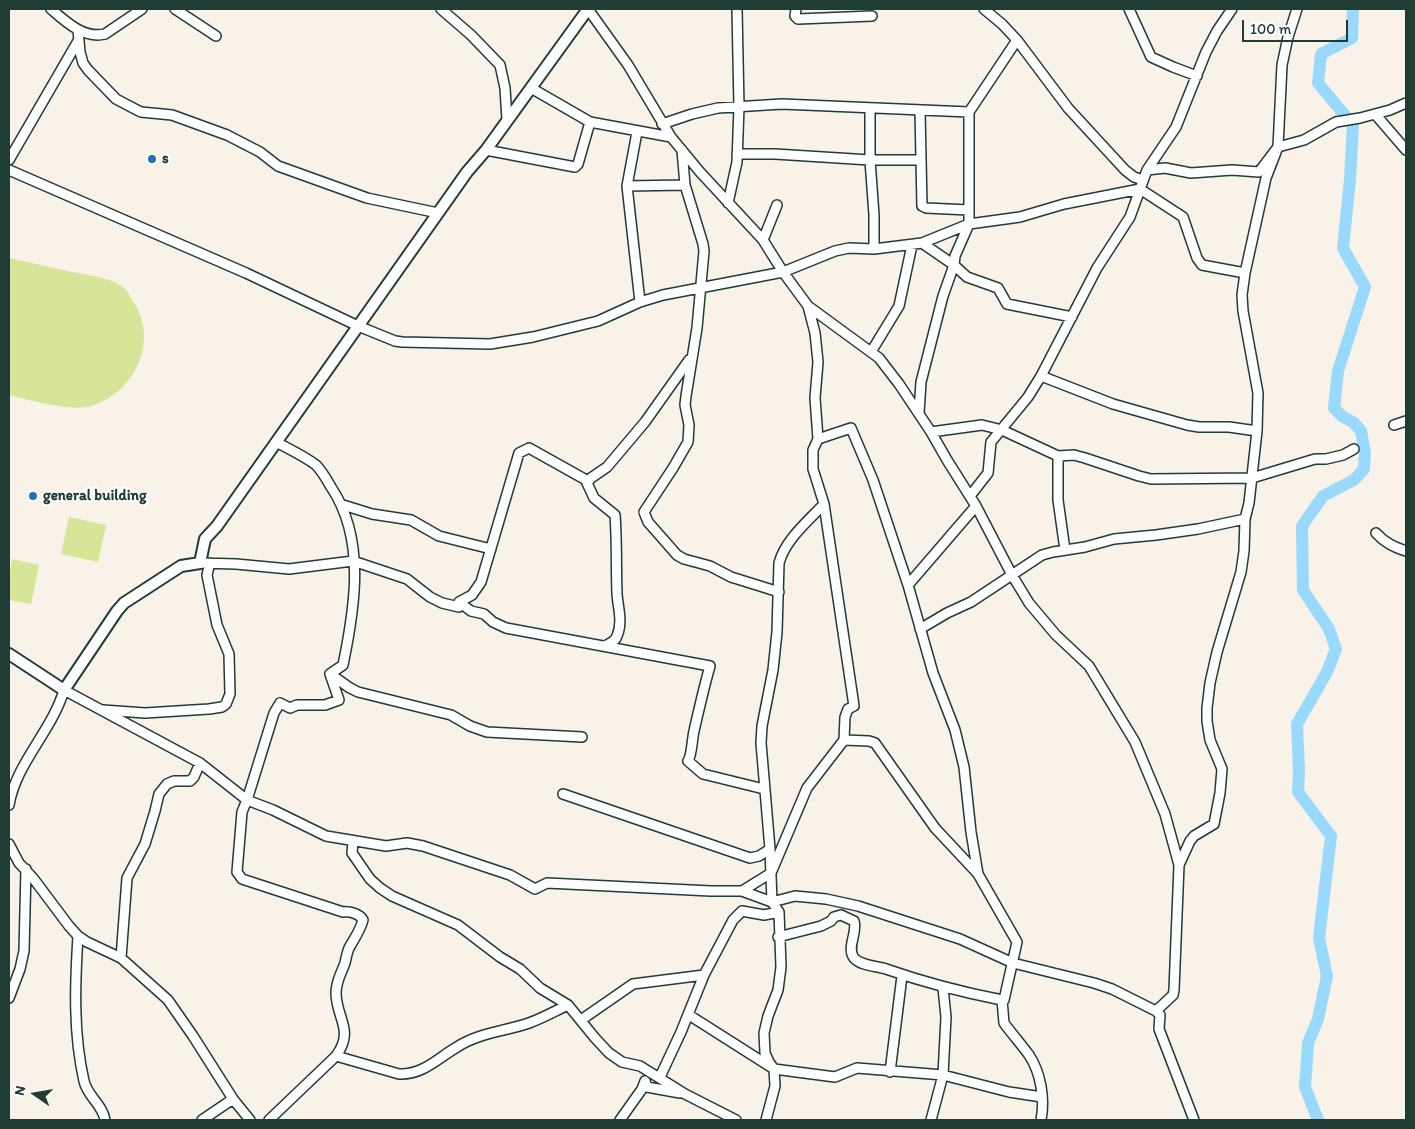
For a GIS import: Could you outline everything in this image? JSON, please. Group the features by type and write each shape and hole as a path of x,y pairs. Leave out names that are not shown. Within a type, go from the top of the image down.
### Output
{"street":[{"path":"52,9 78,30 94,35 104,34 142,9"},
{"path":"175,9 216,36"},
{"path":"441,9 471,35 500,65 505,88 507,120"},
{"path":"98,710 145,713 210,709 222,707 226,704 230,694 229,654 217,625 205,563 205,539 217,526 438,213 588,9 628,65 671,137 763,240 782,272 808,306 871,352 890,371 919,413 976,506 1029,603 1056,635 1089,666 1135,742 1165,814 1179,865 1174,990 1173,995 1156,1011"},
{"path":"728,203 737,154 739,107 737,9"},
{"path":"796,9 795,16 798,19 872,16"},
{"path":"984,9 1017,40 1068,108 1124,170 1183,217 1199,262 1206,267 1245,273"},
{"path":"1129,9 1151,57 1172,68 1197,76"},
{"path":"970,496 988,473 991,442 1028,397 1041,376 1097,268 1130,217 1147,170 1179,121 1206,52 1232,9"},
{"path":"1179,865 1190,841 1194,836 1214,824 1217,814 1222,769 1210,740 1207,708 1217,652 1241,572 1245,519 1249,503 1257,431 1258,393 1243,311 1242,295 1266,178 1278,147 1282,65 1297,9"},
{"path":"78,30 78,41 88,70 116,99 135,109 142,112 172,115 227,135 260,152 278,166 367,198 438,213"},
{"path":"919,413 921,382 941,304 954,265 954,256 969,224 969,112 1017,40"},
{"path":"9,160 78,41"},
{"path":"531,88 590,122 671,137"},
{"path":"1147,170 1165,168 1191,173 1232,170 1259,172 1278,147 1304,140 1336,122 1375,114 1406,103"},
{"path":"662,124 703,111 782,104 969,112"},
{"path":"870,109 874,249"},
{"path":"920,111 922,206 926,208 969,210"},
{"path":"1375,114 1406,150"},
{"path":"486,150 575,167 578,164 590,122"},
{"path":"637,132 627,186 640,302"},
{"path":"682,150 685,185 704,251 697,328 686,396 689,425 688,442 644,512 648,522 677,555 684,559 710,566 731,577 779,592"},
{"path":"737,154 775,154 870,160 921,160"},
{"path":"9,170 246,273 358,326 395,341 490,344 533,338 598,321 640,302 663,295 782,272 835,251 850,248 874,249 922,244 969,224 1020,216 1141,184"},
{"path":"627,186 685,185"},
{"path":"763,240 777,205"},
{"path":"922,244 954,265 967,277 998,288 1007,304 1072,317"},
{"path":"871,352 899,306 912,245"},
{"path":"742,891 771,873 806,788 844,740 845,717 848,709 854,706 824,504 813,469 812,450 818,439 815,398 818,362 816,333 808,306"},
{"path":"588,480 603,471 645,422 691,357"},
{"path":"1041,376 1113,404 1187,425 1229,427 1257,431"},
{"path":"1394,425 1406,421"},
{"path":"931,432 982,425 1002,430 1058,456 1074,455 1151,479 1252,478 1315,458 1343,455 1354,449"},
{"path":"818,439 851,428 873,480 908,584 933,673 956,730 962,758 978,874"},
{"path":"276,442 316,466 343,505 352,537 354,593 348,638 343,665 330,674"},
{"path":"459,602 472,595 479,586 518,453 529,448 588,480"},
{"path":"1058,456 1058,500 1065,550"},
{"path":"588,480 588,487 594,498 615,515 620,618 618,634 615,640 605,646"},
{"path":"766,1120 775,1086 774,1069 765,1053 764,1033 780,981 781,967 778,937 779,912 772,902 770,849 764,789 762,726 773,670 777,632 779,563 782,553 824,504"},
{"path":"343,505 372,514 411,520 440,536 491,549"},
{"path":"908,584 976,506"},
{"path":"920,628 946,613 971,602 1042,555 1114,539 1181,532 1245,519"},
{"path":"1376,533 1392,546 1406,551"},
{"path":"9,800 17,779 59,707 64,690 117,610 124,603 181,566 205,563 289,568 353,560 407,579 430,597 442,603 459,607 459,602"},
{"path":"459,602 471,611 484,614 493,622 506,628 710,666 688,762 703,774 764,789"},
{"path":"9,654 98,710 200,763 247,800 273,810 326,836 386,846 407,844 423,846 510,875 535,888 546,883 742,891 772,902 794,896 858,906 960,939 1013,963 1112,989 1156,1011 1160,1015 1159,1029 1194,1120"},
{"path":"330,674 358,692 451,715 478,730 582,737"},
{"path":"269,1120 336,1056 342,1047 344,1037 336,994 338,976 344,965 349,948 362,925 362,918 347,911 343,912 242,879 236,872 242,812 274,712 280,703 290,708 298,705 325,705 339,700 330,674"},
{"path":"844,740 875,743 935,828 978,874 1017,942 1004,1000 1002,1000 1004,1023 1030,1057 1040,1083 1043,1106 1041,1120"},
{"path":"121,958 127,878 147,838 156,811 159,794 167,784 174,781 190,781 200,763"},
{"path":"563,794 750,858 759,856 770,849"},
{"path":"353,842 352,853 370,878 380,888 392,896 458,925 500,957 520,969 540,988 568,1005 609,1053 622,1062 640,1066 685,1094 736,1120"},
{"path":"9,844 19,863 78,936 94,946 121,958 168,1000 233,1099 250,1120"},
{"path":"9,998 24,952 26,870"},
{"path":"660,1077 689,1016 704,975 738,913 746,911 764,915 779,912"},
{"path":"778,937 821,926 831,921 834,917 841,915 854,921 851,951 853,957 858,962 885,968 902,976 943,988 1002,1000"},
{"path":"78,936 76,1017 78,1046 86,1090 100,1108 105,1120"},
{"path":"581,1020 633,984 704,975"},
{"path":"890,1072 902,976"},
{"path":"931,1120 943,1075 946,1017 943,988"},
{"path":"336,1056 399,1074 407,1074 430,1066 456,1047 470,1040 530,1023 568,1005"},
{"path":"689,1016 774,1069 834,1076 857,1068 943,1075 1009,1092 1042,1097"},
{"path":"620,1120 642,1089 645,1081 647,1087 685,1094"},
{"path":"202,1120 233,1099"}],"green space":[{"path":"9,258 92,275 117,284 126,290 140,315 144,331 143,347 139,362 131,377 107,399 91,406 73,408 50,405 9,395"},
{"path":"69,517 106,525 98,562 61,554"},
{"path":"12,559 39,565 31,604 9,600 9,577"}],"waterway":[{"path":"1318,1120 1305,1087 1308,1043 1318,1019 1327,976 1319,938 1331,836 1298,792 1297,724 1327,672 1336,649 1329,629 1303,590 1302,526 1323,496 1354,480 1364,469 1365,453 1361,431 1353,422 1343,417 1334,408 1338,371 1365,287 1343,248 1353,125 1318,83 1321,54 1352,38 1353,9"}],"place":[{"name":"s","path":"152,159"},
{"name":"general building","path":"33,496"}]}
